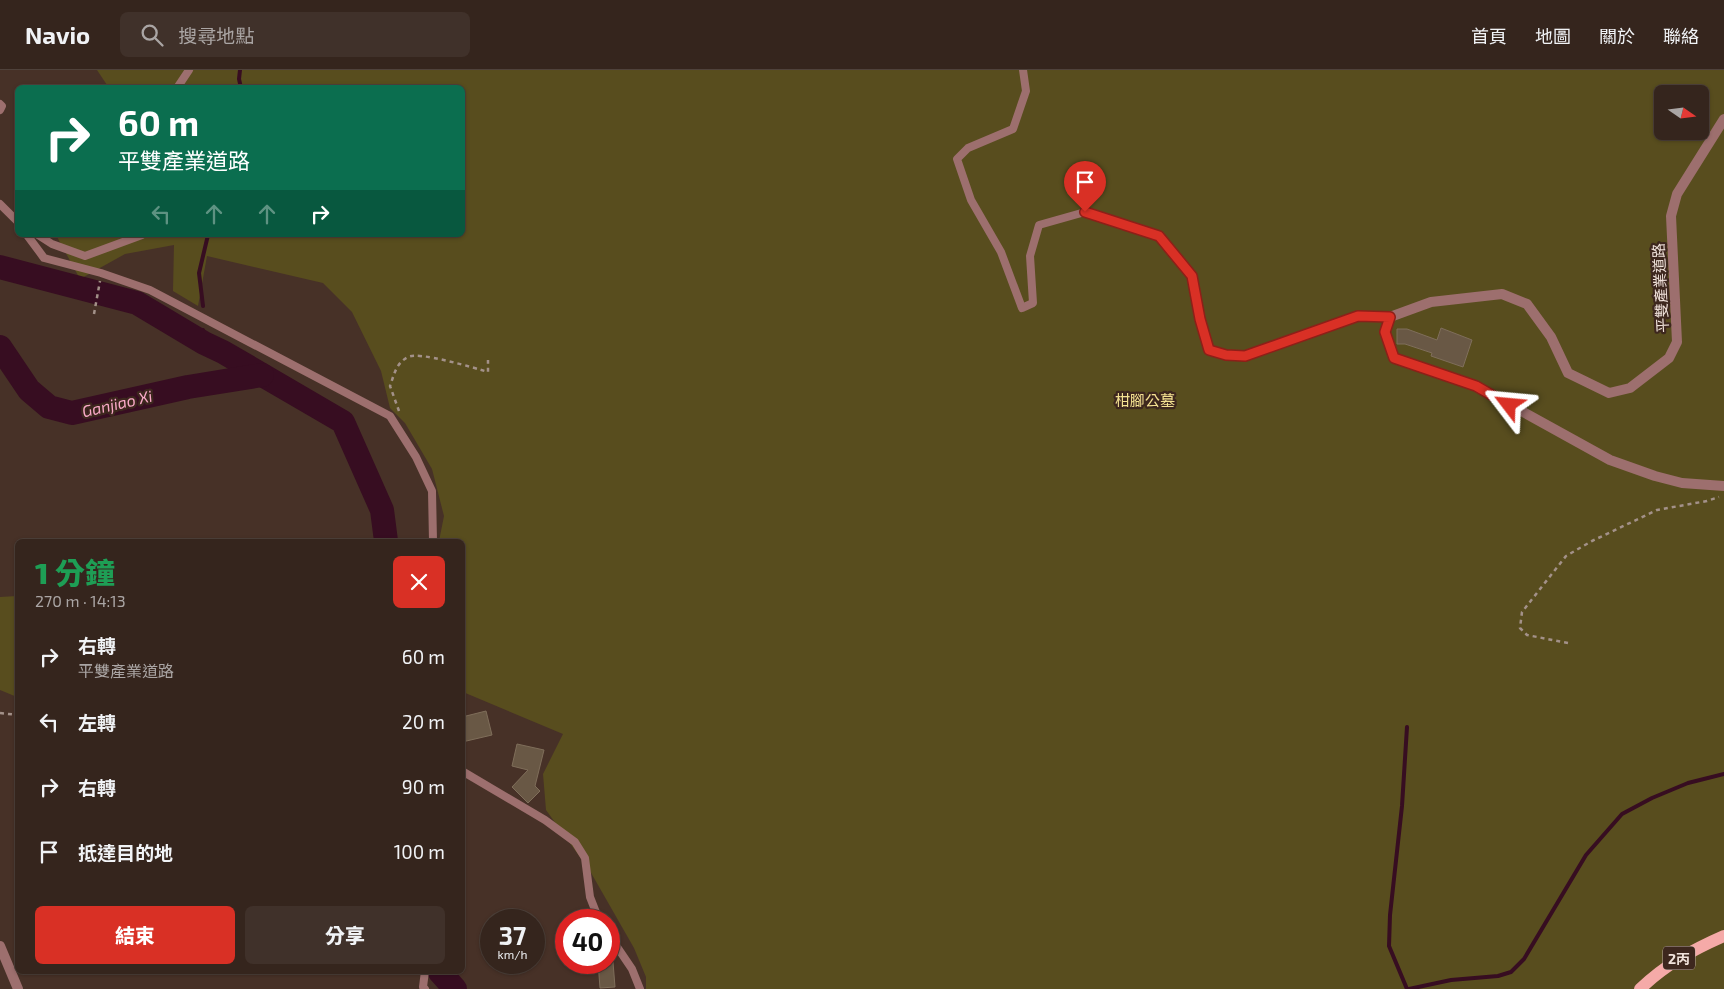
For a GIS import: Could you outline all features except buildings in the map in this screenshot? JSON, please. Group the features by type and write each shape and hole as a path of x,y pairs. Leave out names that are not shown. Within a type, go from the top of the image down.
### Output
{"main road":[{"name":"2丙","path":"1640,989 1657,972 1689,951 1724,936"}],"street":[{"name":"平雙產業道路","path":"1390,317 1431,302 1502,294 1527,304 1551,337 1568,373 1609,393 1630,388 1669,358 1678,342 1671,216 1677,194 1724,119"},
{"path":"1390,317 1385,332 1394,358 1476,386 1610,460 1655,476 1682,483 1724,486"},
{"path":"0,946 18,989"}],"lane":[{"path":"179,85 189,70"},
{"path":"1023,70 1026,91 1012,129 968,148 957,160 971,200 1001,252 1022,308 1033,303 1030,256 1039,225 1085,212 1159,236 1192,276 1200,319 1209,350 1226,355 1245,356 1358,316 1390,317"},
{"path":"0,204 15,219"},
{"path":"28,237 44,258 101,272 150,290 390,416 416,457 432,491 433,539"},
{"path":"41,237 52,244 85,256 137,237"},
{"path":"465,773 545,820 575,842 585,858 590,897 595,909"},
{"path":"620,951 632,969 640,989"},
{"path":"424,988 425,974"}],"path":[{"path":"94,314 101,272"},
{"path":"400,432 399,407 390,386 397,366 413,355 444,360 488,372 488,360"},
{"path":"1568,643 1527,635 1520,628 1522,612 1566,556 1592,541 1657,510 1707,502 1724,495"},
{"path":"0,713 15,715"}],"green space":[{"name":"柑腳公墓","path":"97,70 1724,70 1724,989 646,989 646,977 634,948 620,924 620,909 612,909 590,871 546,810 543,774 563,734 465,693 465,539 439,539 444,516 432,469 405,423 390,408 381,371 352,312 323,283 207,256 198,306 173,291 174,245 125,254 80,279 57,237 465,237 465,85 107,85"},
{"path":"15,596 15,696 0,690 0,597"}],"waterway":[{"path":"240,70 240,85"},
{"path":"203,306 199,273 208,237"},
{"name":"Ganjiao Xi","path":"0,267 137,303 343,422 382,510 386,539"},
{"path":"203,330 204,343"},
{"name":"Ganjiao Xi","path":"0,347 29,390 49,407 72,413 188,387 262,375"},
{"path":"1407,727 1402,806 1390,915 1389,946 1407,989"},
{"path":"1409,989 1451,980 1498,976 1511,972 1524,959 1586,855 1622,814 1652,798 1688,783 1724,774"},
{"name":"Ganjiao Xi","path":"442,974 455,989"}],"route":[{"path":"1085,212 1159,236 1192,276 1200,319 1209,350 1226,355 1245,356 1358,316 1390,317 1385,332 1394,358 1476,386 1509,405"}]}
